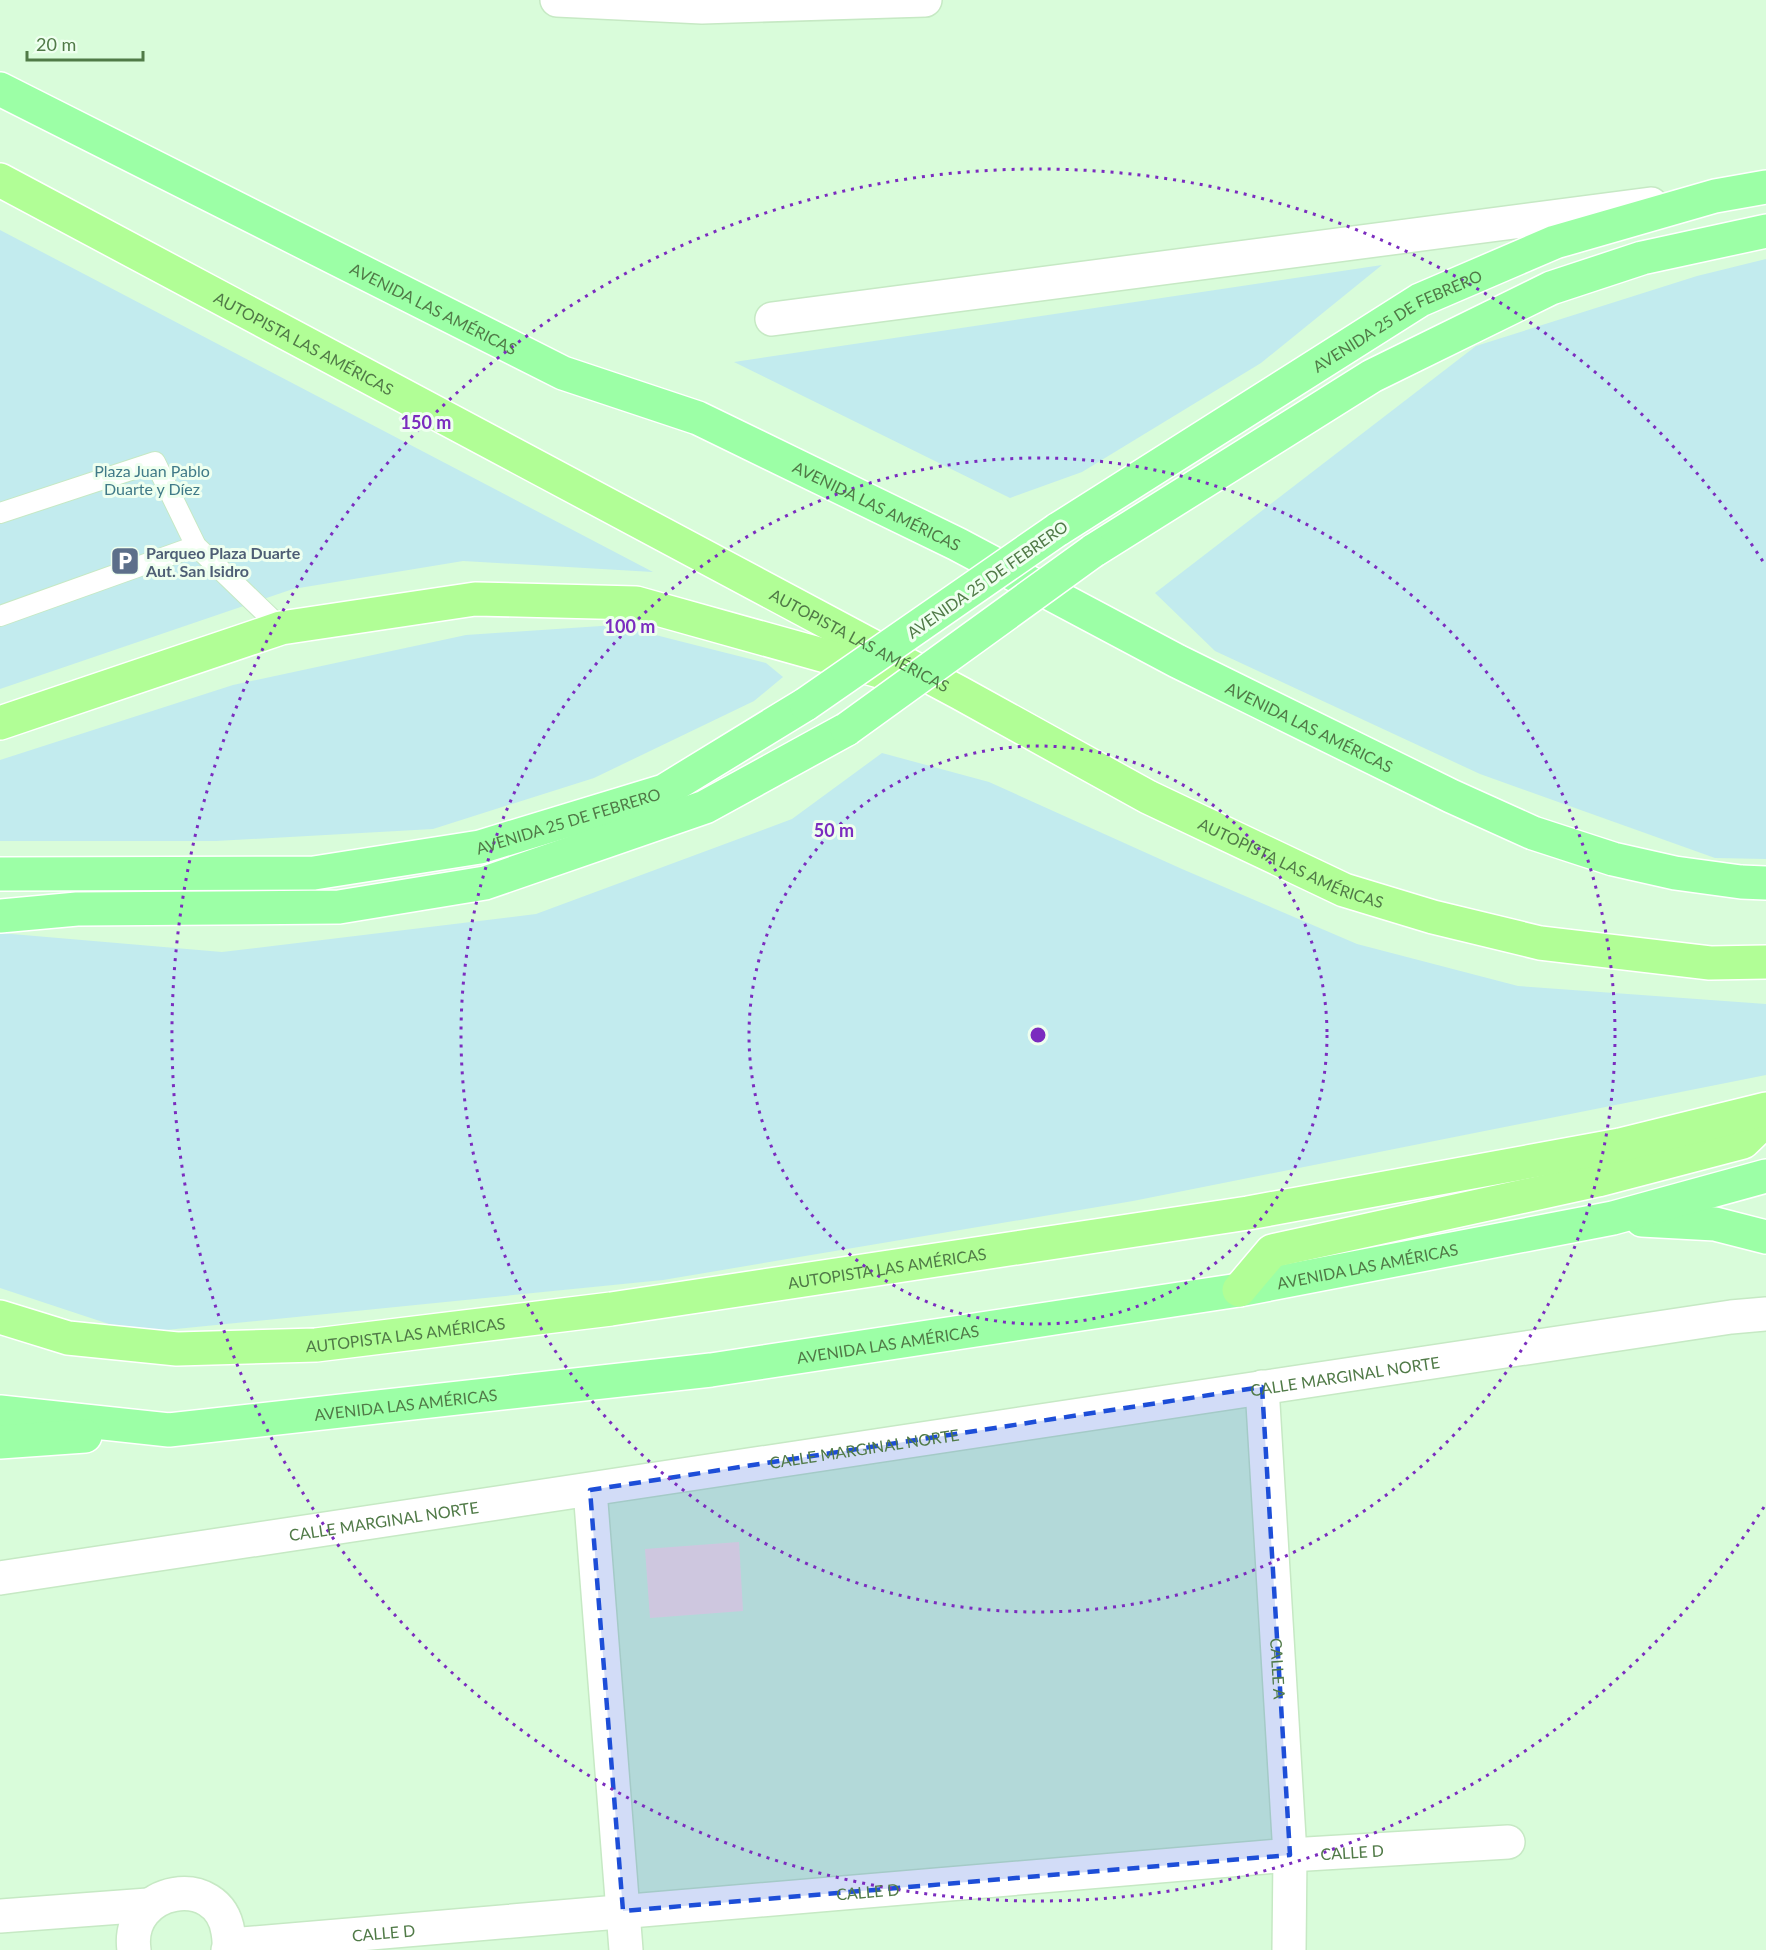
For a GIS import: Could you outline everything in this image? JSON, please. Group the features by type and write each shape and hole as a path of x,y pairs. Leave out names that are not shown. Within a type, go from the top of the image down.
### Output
{"highway":[{"name":"AUTOPISTA LAS AMÉRICAS","path":"0,180 960,693 1148,797 1344,890 1433,917 1540,943 1710,963 1766,962"},
{"path":"0,723 281,628 475,599 636,603 960,693"},
{"name":"AUTOPISTA LAS AMÉRICAS","path":"0,1317 68,1338 177,1349 327,1344 610,1309 1248,1213 1620,1145 1766,1109"},
{"path":"1239,1290 1272,1251 1598,1180 1743,1142 1766,1120"}],"main road":[{"name":"AVENIDA LAS AMÉRICAS","path":"0,89 563,373 709,423 957,544 1177,661 1451,796 1533,833 1613,859 1675,873 1766,884"},
{"name":"AVENIDA 25 DE FEBRERO","path":"0,874 314,873 480,847 664,791 806,704 1057,530 1420,300 1555,242 1715,196 1766,187"},
{"name":"AVENIDA 25 DE FEBRERO","path":"0,916 77,909 339,907 486,884 705,807 847,729 1093,551 1372,376 1551,288 1641,258 1766,231"},
{"name":"AVENIDA LAS AMÉRICAS","path":"0,1412 169,1430 711,1370 1239,1290 1613,1218 1766,1176"},
{"path":"1613,1218 1715,1224 1766,1237"},
{"path":"0,1442 169,1430"}],"street":[{"path":"557,0 702,7 925,0"},
{"path":"772,319 1715,196"},
{"name":"CALLE MARGINAL NORTE","path":"0,1578 1262,1387 1731,1317 1766,1314"},
{"name":"CALLE A","path":"1262,1387 1290,1856 1289,1950"},
{"path":"590,1490 626,1950"},
{"name":"CALLE D","path":"0,1916 148,1905 168,1894 192,1893 213,1904 226,1922 229,1947 623,1911 1290,1856 1508,1842"},
{"path":"134,1950 136,1925 148,1905"}],"lane":[{"path":"0,513 155,462 196,546 281,628"},
{"path":"0,616 196,546"}],"highlighted area":[{"path":"1262,1387 1290,1855 623,1911 590,1490"}],"shaded area":[{"path":"0,0 1766,0 1766,1950 0,1950"},
{"path":"739,1542 743,1611 650,1618 645,1549"}],"green space":[{"name":"Plaza Juan Pablo Duarte y Díez","path":"0,230 653,572 463,561 293,589 0,689"},
{"path":"1766,259 1766,859 1715,858 1480,774 1215,651 1155,593 1476,346 1697,276"},
{"path":"1382,265 1261,363 1082,472 1010,498 734,362"},
{"path":"616,625 766,663 783,677 754,701 594,778 433,829 216,841 0,841 0,760 233,685 466,635"},
{"path":"882,753 989,782 1182,869 1357,944 1518,986 1766,1004 1766,1075 1133,1201 663,1280 136,1333 0,1288 0,933 222,952 536,914 792,819"}],"place":[{"name":"Parqueo Plaza Duarte Aut. San Isidro","path":"125,561"}]}
